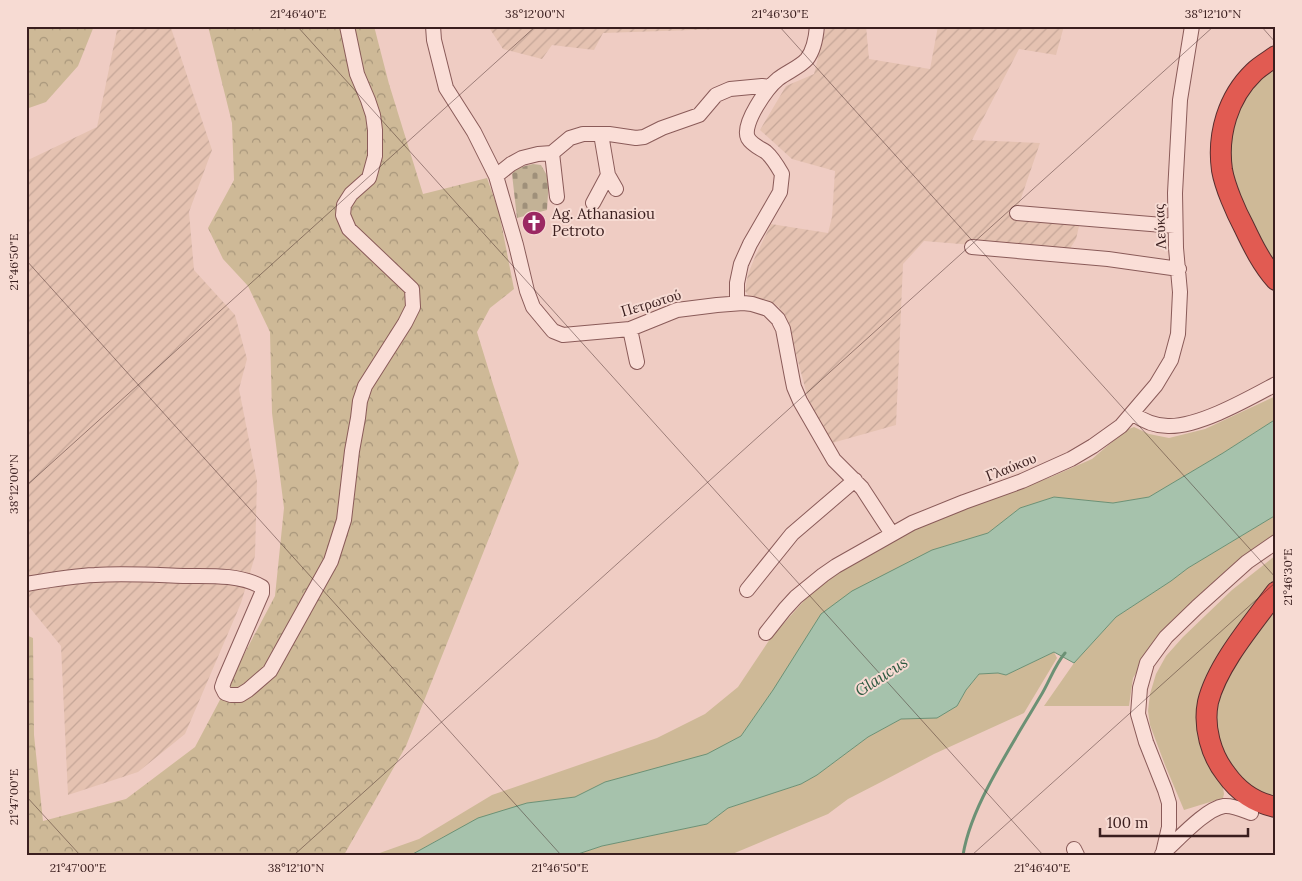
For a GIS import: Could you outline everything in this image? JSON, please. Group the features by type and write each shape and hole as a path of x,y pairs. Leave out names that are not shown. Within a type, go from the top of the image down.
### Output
{"highway":[{"path":"1276,56 1254,71 1237,92 1225,118 1221,144 1222,171 1230,197 1258,255 1276,280"},
{"path":"1276,592 1230,655 1217,677 1208,702 1206,726 1211,747 1219,765 1232,782 1255,800 1276,808"}],"street":[{"path":"26,584 76,576 130,574 228,578 255,583 262,587 262,593 222,687 226,694 240,695 270,672 331,561 344,520 360,401 365,386 413,307 412,289 348,229 343,215 344,205 350,194 369,178 375,156 376,130 368,100 357,74 347,26"},
{"name":"Πετρωτού","path":"433,26 434,40 446,88 474,132 496,176 527,291 533,307 552,331 563,336 630,329 677,310 737,303 752,304 768,309 778,318 781,324 797,395 830,456 866,493 892,534"},
{"path":"737,303 737,283 741,264 750,244 780,192 782,174 767,153 753,144 747,137 747,127 753,112 770,87 777,79 806,59 816,41 817,26"},
{"name":"Λεύκας","path":"1132,414 1162,376 1174,352 1178,334 1180,310 1175,193 1180,100 1192,26"},
{"path":"496,176 522,158 552,153 570,138 583,134 644,137 662,128 698,115 716,95 730,89 770,87"},
{"path":"601,134 608,176 616,188"},
{"path":"552,153 557,197"},
{"path":"593,202 608,176"},
{"path":"1016,213 1176,226"},
{"path":"972,247 1100,258 1179,269"},
{"path":"630,329 637,362"},
{"path":"1132,414 1156,425 1185,424 1219,412 1276,384"},
{"name":"Γλαύκου","path":"766,633 785,609 812,583 836,566 928,516 1022,481 1072,459 1121,426 1132,414"},
{"path":"747,590 792,534 855,480"},
{"path":"1162,854 1169,827 1169,804 1146,742 1138,714 1140,688 1147,663 1166,637 1197,607 1247,562 1276,542"},
{"path":"1162,854 1200,820 1217,809 1224,806 1234,807 1251,813"}],"shaded area":[{"path":"488,26 747,26 723,29 603,33 594,50 552,45 542,59 503,49"},
{"path":"826,26 866,26 869,59 930,69 938,26 1064,26 1056,55 1019,49 972,140 1040,143 1017,210 1080,222 1076,239 1069,253 924,241 903,264 896,425 832,443 823,433 807,395 789,327 779,307 756,301 745,291 748,274 771,224 828,233 832,217 835,171 792,159 760,130 786,86 814,74"},
{"path":"171,28 212,150 189,212 194,270 235,315 247,359 239,389 257,481 255,556 241,603 185,734 138,772 68,795 61,646 26,603 26,161 97,127 117,30"}],"green space":[{"path":"26,26 94,26 78,66 46,102 26,109"},
{"path":"208,26 374,26 389,84 423,194 487,178 499,212 514,289 490,308 477,332 519,463 406,746 344,855 26,855 26,635 33,638 34,735 43,821 126,799 195,747 275,596 284,508 272,413 270,332 248,286 223,259 208,228 234,180 232,123"},
{"path":"1276,65 1276,265 1261,241 1238,195 1232,176 1229,149 1234,123 1244,99 1260,77"},
{"path":"533,164 541,165 549,179 547,210 517,218 512,174 519,168"},
{"path":"1276,396 1276,419 1149,497 1113,503 1054,497 1020,508 988,533 932,550 773,690 741,736 707,755 605,782 575,797 527,803 443,837 411,855 374,855 419,839 492,795 657,738 705,714 738,687 770,639 825,577 892,538 979,503 1051,477 1092,459 1126,430 1134,427 1149,434 1169,438 1205,429"},
{"path":"1276,515 1276,535 1159,637 1133,678 1129,706 1044,706 1074,663 1116,617 1188,568"},
{"path":"1276,555 1276,578 1216,662 1209,766 1223,787 1223,798 1184,810 1150,725 1148,711 1150,694 1156,674 1166,656 1183,637 1232,590"},
{"path":"1276,606 1276,800 1246,785 1226,761 1215,725 1217,704 1224,682"},
{"path":"1054,652 1057,658 1024,713 934,754 848,799 828,814 730,855 575,855 602,846 707,824 728,808 801,784 817,775 868,737 901,719 937,718 957,706 966,690 979,674 998,673 1006,675"}],"water":[{"name":"Glaucus","path":"1276,419 1276,515 1188,568 1116,617 1074,663 1054,652 1006,675 998,673 979,674 966,690 957,706 937,718 901,719 868,737 817,775 801,784 728,808 707,824 602,846 575,855 411,855 478,818 527,803 575,797 605,782 707,754 741,736 773,690 821,614 852,591 932,550 988,533 1020,508 1054,497 1113,503 1149,497"}],"waterway":[{"path":"963,855 976,811 994,775 1065,653"}],"place":[{"name":"Ag. Athanasiou Petroto","path":"534,223"}]}
